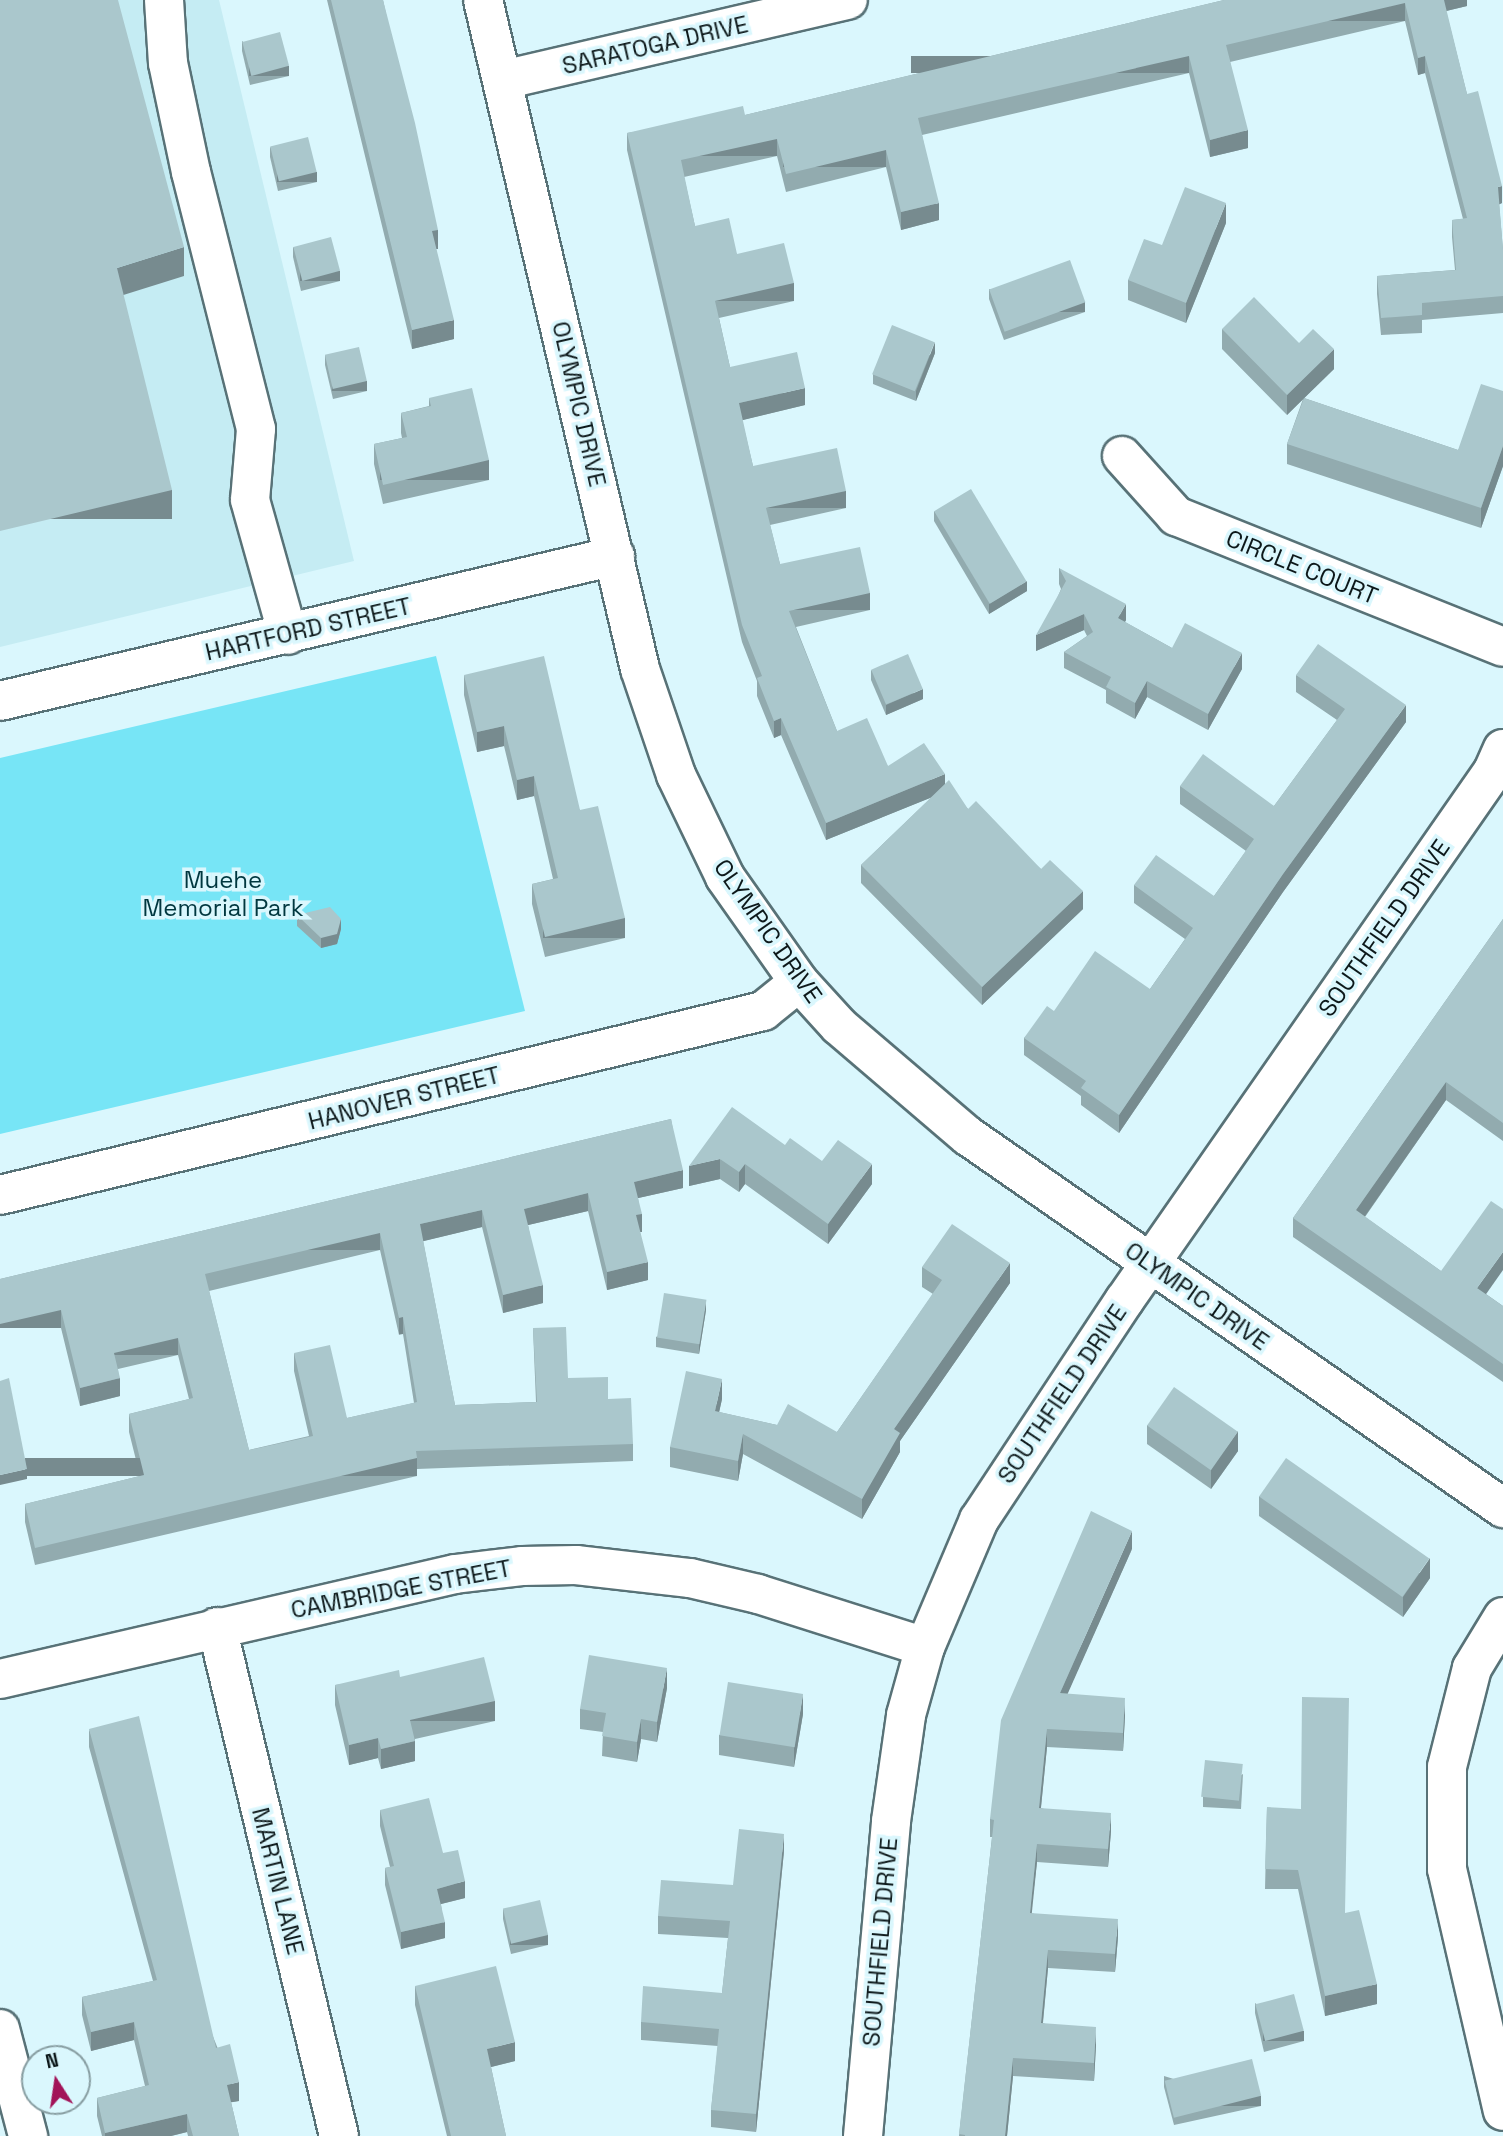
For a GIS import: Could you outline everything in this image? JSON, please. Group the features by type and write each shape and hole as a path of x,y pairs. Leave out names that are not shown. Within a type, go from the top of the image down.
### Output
{"street":[{"path":"164,0 168,63 191,172 256,429 250,500 288,635"},
{"name":"OLYMPIC DRIVE","path":"483,0 640,669 676,775 725,877 799,982 839,1026 968,1136 1503,1508"},
{"name":"SARATOGA DRIVE","path":"503,80 848,0"},
{"name":"CIRCLE COURT","path":"1122,456 1176,516 1503,648"},
{"name":"HARTFORD STREET","path":"0,701 615,556"},
{"name":"SOUTHFIELD DRIVE","path":"863,2136 891,1821 906,1715 925,1647 979,1520 1150,1264 1493,771 1503,749"},
{"name":"HANOVER STREET","path":"0,1195 763,1011 799,982"},
{"name":"CAMBRIDGE STREET","path":"0,1679 455,1574 576,1565 690,1578 758,1594 925,1647"},
{"path":"1503,1617 1472,1668 1447,1767 1447,1869 1503,2111"},
{"name":"MARTIN LANE","path":"217,1627 340,2136"},
{"path":"0,2029 28,2136"}],"shaded area":[{"path":"0,0 219,0 354,561 0,647"}],"green space":[{"name":"Muehe Memorial Park","path":"436,656 525,1011 0,1134 0,758"}],"building":[{"path":"0,0 118,0 184,247 117,268 172,490 0,531"},
{"path":"331,0 383,0 415,123 438,230 432,231 454,320 412,330"},
{"path":"1224,0 1444,0 1467,94 1478,91 1502,186 1498,187 1503,250 1503,296 1422,303 1422,315 1381,318 1377,276 1456,270 1452,220 1467,218 1425,56 1418,58 1405,3 1226,45 1248,130 1210,140 1189,56 918,118 939,203 901,212 886,150 786,174 777,139 681,160 695,226 729,218 737,254 784,243 794,283 715,301 730,367 797,352 805,388 739,403 753,466 837,448 846,491 766,508 780,564 860,547 870,593 789,611 837,731 867,718 888,766 924,743 945,774 826,823 781,718 774,721 757,678 762,676 742,625 627,133 743,106 745,115"},
{"path":"280,32 289,66 251,76 242,42"},
{"path":"308,137 317,172 279,181 270,146"},
{"path":"1185,187 1226,203 1186,303 1128,280 1144,239 1162,245"},
{"path":"331,237 340,271 302,281 293,247"},
{"path":"1070,260 1085,302 1005,332 989,289"},
{"path":"1254,297 1299,343 1313,329 1334,349 1287,395 1222,329"},
{"path":"892,325 935,342 915,391 872,374"},
{"path":"359,347 367,381 333,389 325,355"},
{"path":"1481,384 1503,391 1503,446 1481,508 1287,444 1304,398 1458,450"},
{"path":"472,388 489,460 383,485 374,444 407,437 401,413 431,406 429,398"},
{"path":"971,489 1027,582 990,604 934,511"},
{"path":"1059,568 1126,604 1118,618 1172,648 1185,623 1242,653 1208,714 1147,681 1135,703 1106,687 1111,677 1064,652 1093,632 1084,614 1036,635 1066,581"},
{"path":"1318,644 1406,705 1283,874 1119,1115 1081,1088 1086,1081 1024,1038 1047,1006 1054,1011 1095,951 1150,989 1193,928 1134,885 1156,855 1214,896 1254,839 1180,786 1203,754 1274,806 1345,709 1296,675"},
{"path":"908,654 923,689 886,705 871,670"},
{"path":"544,656 580,810 598,806 625,918 545,937 532,884 558,878 534,776 517,780 504,726 477,732 464,675"},
{"path":"949,780 968,809 976,801 1041,869 1050,860 1083,891 982,987 861,865"},
{"path":"330,907 341,919 337,934 321,938 297,915"},
{"path":"1503,919 1503,1123 1446,1082 1356,1210 1441,1271 1491,1201 1503,1209 1503,1252 1477,1288 1503,1306 1503,1364 1293,1218"},
{"path":"732,1107 785,1145 790,1138 822,1161 838,1140 872,1164 828,1224 745,1164 739,1172 720,1159 689,1166"},
{"path":"671,1119 683,1170 634,1182 642,1214 636,1215 648,1262 607,1272 588,1193 524,1209 543,1285 503,1295 482,1210 420,1224 455,1405 537,1402 533,1328 566,1327 568,1378 608,1377 608,1399 631,1398 633,1444 416,1451 417,1458 35,1548 25,1504 144,1475 129,1414 193,1398 178,1338 114,1353 120,1378 80,1388 61,1310 0,1324 0,1279","holes":["380,1233 399,1318 403,1317 417,1402 347,1418 330,1345 294,1353 313,1436 249,1450 205,1274"]},
{"path":"952,1224 1010,1263 894,1429 900,1433 862,1499 743,1434 738,1461 670,1447 686,1371 722,1379 715,1411 777,1425 788,1404 837,1432 942,1280 922,1267"},
{"path":"664,1293 706,1300 699,1344 657,1337"},
{"path":"9,1378 27,1469 0,1475 0,1381"},
{"path":"1174,1387 1238,1432 1211,1470 1147,1426"},
{"path":"1286,1458 1429,1558 1402,1597 1259,1497"},
{"path":"1091,1511 1132,1531 1060,1693 1125,1698 1123,1733 1047,1729 1039,1808 1111,1813 1108,1849 1037,1844 1030,1913 1118,1919 1115,1954 1048,1950 1041,2023 1096,2027 1094,2063 1013,2058 1005,2136 965,2136 959,2134 994,1820 990,1819 1001,1720"},
{"path":"589,1655 667,1668 657,1722 641,1719 637,1742 602,1736 606,1713 580,1709"},
{"path":"484,1657 495,1701 410,1720 415,1741 381,1749 378,1738 349,1745 335,1685 399,1670 400,1677"},
{"path":"728,1682 803,1694 795,1747 720,1735"},
{"path":"1302,1697 1349,1698 1345,1913 1359,1910 1377,1984 1325,1996 1298,1870 1265,1869 1267,1807 1301,1809"},
{"path":"139,1716 216,2048 230,2044 239,2082 227,2085 239,2136 193,2136 187,2114 105,2133 97,2098 149,2085 134,2022 91,2032 82,1997 157,1980 89,1729"},
{"path":"1205,1760 1243,1764 1239,1801 1201,1797"},
{"path":"429,1798 443,1853 458,1850 465,1881 437,1889 445,1922 401,1932 385,1868 394,1866 380,1810"},
{"path":"739,1829 784,1834 756,2114 711,2110 719,2029 641,2022 643,1986 722,1993 730,1921 658,1916 661,1880 733,1885"},
{"path":"540,1900 548,1935 511,1944 503,1909"},
{"path":"496,1966 515,2042 487,2049 506,2136 451,2136 415,1986"},
{"path":"1294,1994 1304,2031 1265,2041 1255,2004"},
{"path":"1252,2059 1261,2096 1174,2118 1165,2081"}]}
